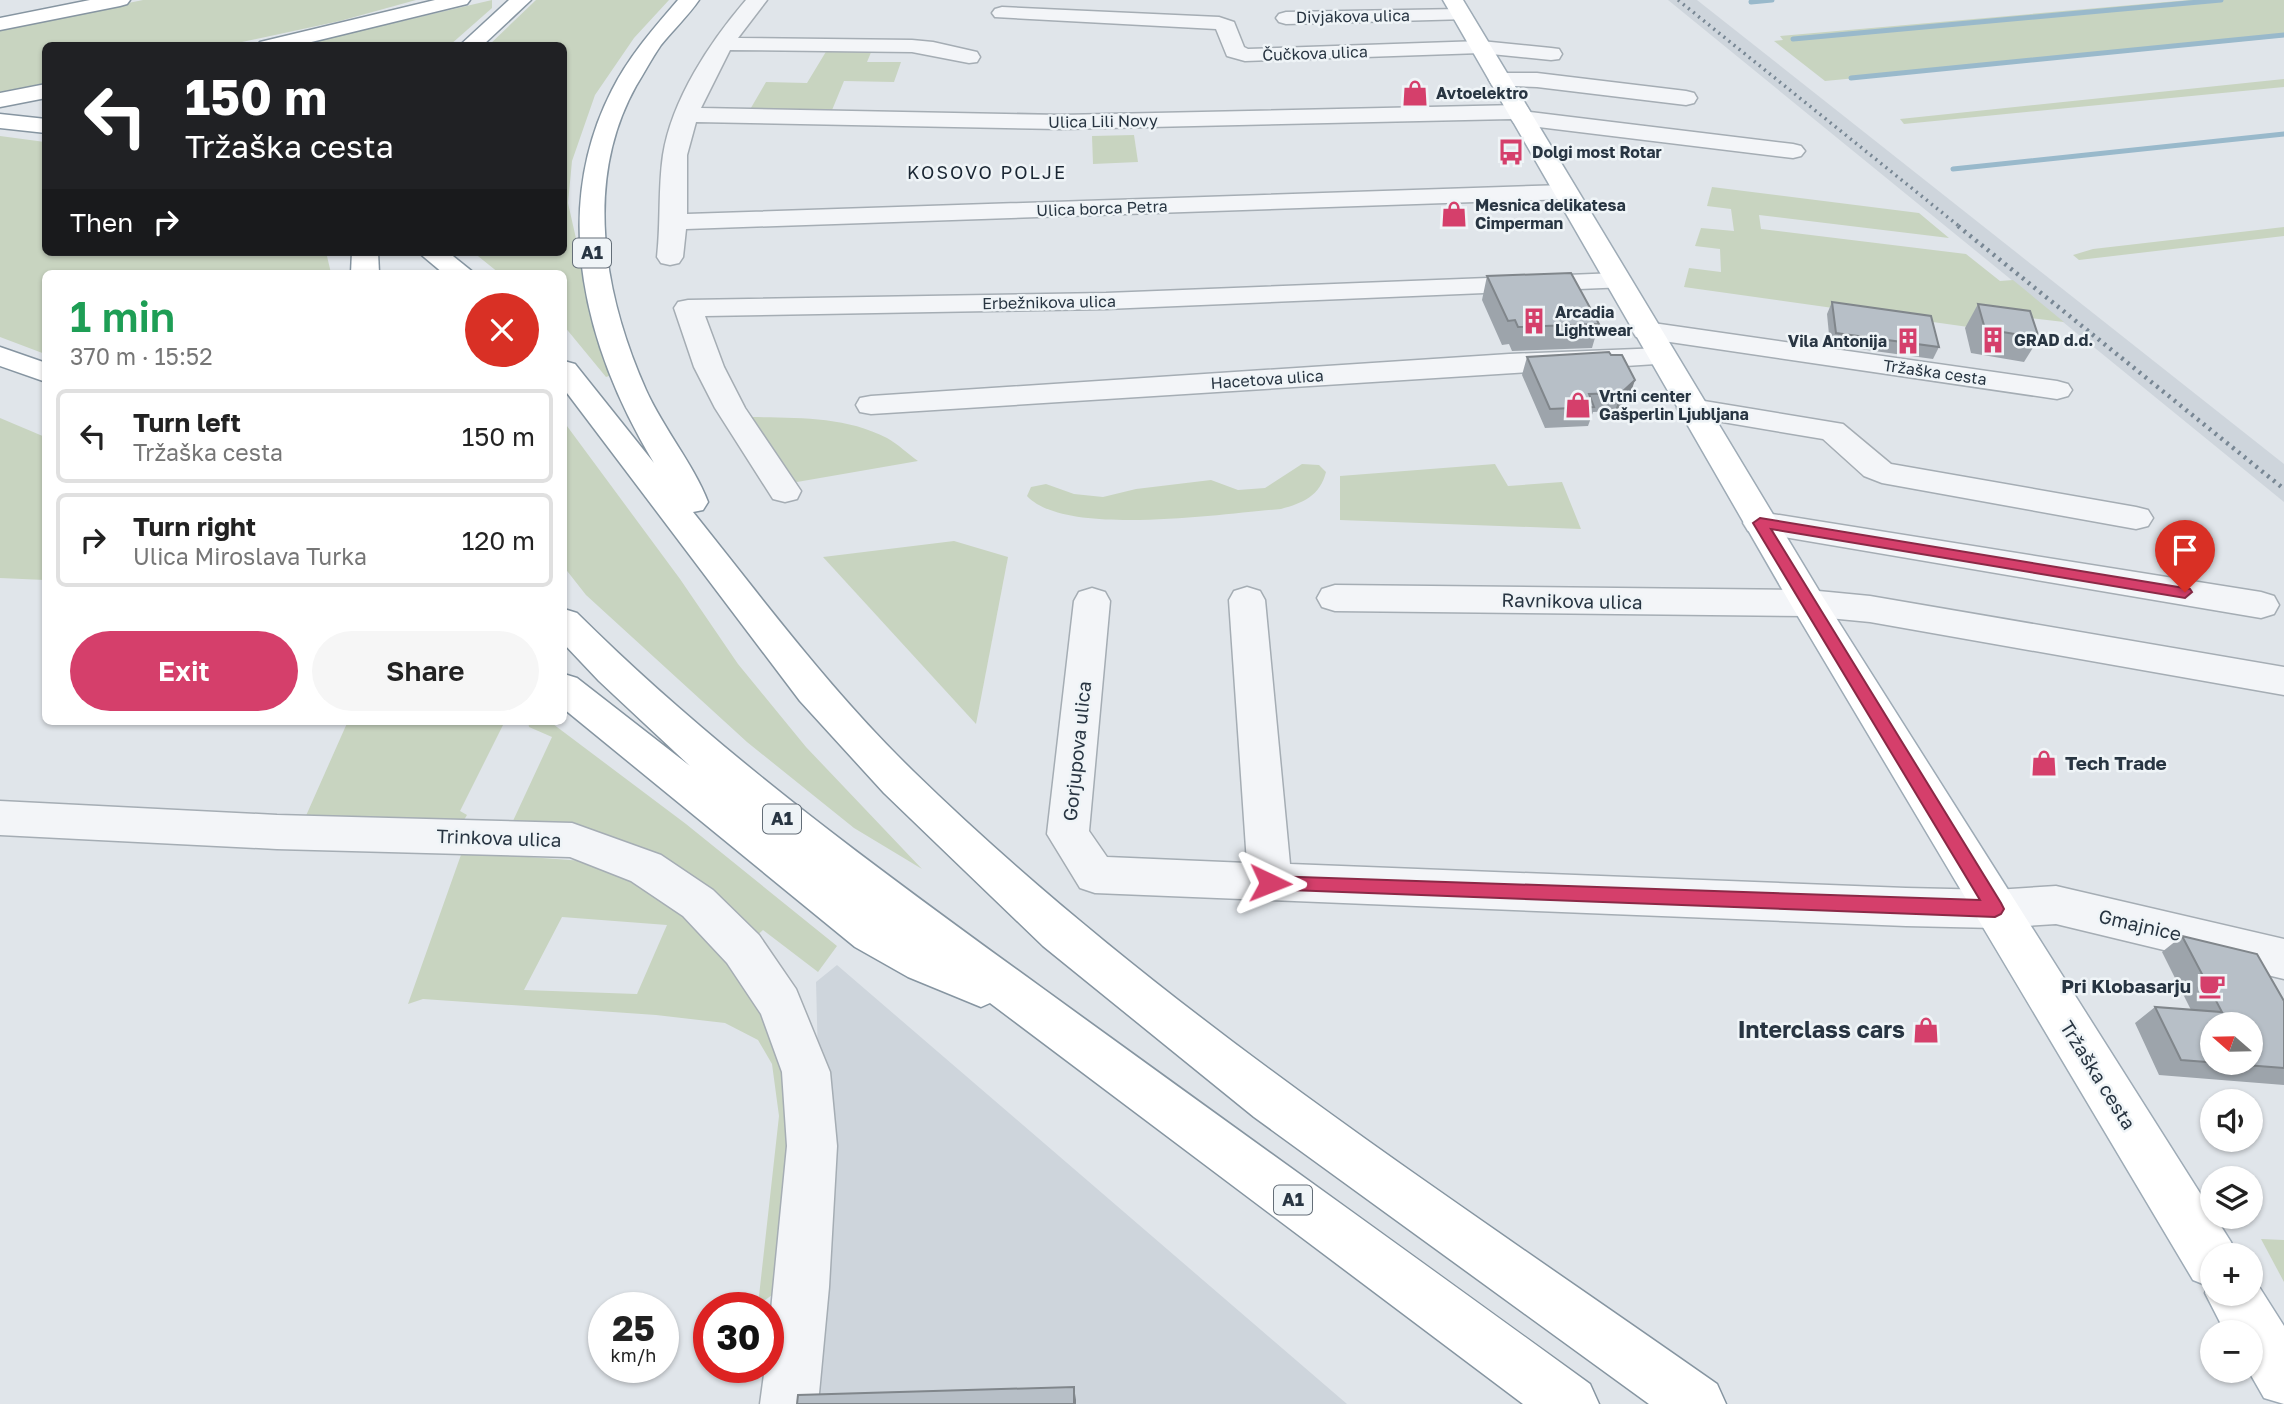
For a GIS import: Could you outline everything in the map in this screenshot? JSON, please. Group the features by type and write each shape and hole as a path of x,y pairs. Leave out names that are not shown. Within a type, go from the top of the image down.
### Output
{"main road":[{"path":"0,24 120,0"},
{"path":"284,42 460,0"},
{"name":"A1","path":"689,0 645,51 613,108 593,173 589,221 599,300 614,350 654,434 686,487 708,554 723,578 814,691 898,782 1059,932 1271,1100 1697,1404"},
{"path":"474,42 521,1"},
{"name":"Tržaška cesta","path":"1457,7 1808,603 2201,1243"},
{"path":"6,98 42,92"},
{"path":"0,121 42,126"},
{"path":"437,256 456,270"},
{"path":"0,356 42,372"},
{"path":"567,374 708,554"},
{"name":"A1","path":"567,625 646,703 739,784 852,873 1570,1404"},
{"path":"567,690 871,933 924,963 964,981 1017,996"},
{"path":"2240,1306 2284,1378"}],"street":[{"path":"670,257 677,146 688,115 724,44 739,20 757,0"},
{"name":"Divjakova ulica","path":"1286,18 1457,7"},
{"name":"Čučkova ulica","path":"1002,13 1219,23 1227,26 1235,51 1245,55 1481,47"},
{"path":"724,44 912,46 969,57"},
{"path":"1481,47 1551,54"},
{"path":"1500,80 1537,80 1686,98"},
{"name":"Ulica Lili Novy","path":"688,115 1061,122 1520,115"},
{"path":"1520,115 1793,152"},
{"name":"Ulica borca Petra","path":"674,222 1565,192"},
{"name":"Erbežnikova ulica","path":"785,491 730,408 709,367 684,298 1107,301 1617,281"},
{"name":"Tržaška cesta","path":"1647,331 2057,390"},
{"name":"Hacetova ulica","path":"871,405 1509,363 1662,357"},
{"path":"1692,408 1832,431 1847,440 1868,465 1882,473 2136,519"},
{"path":"1760,523 2261,605"},
{"name":"Ravnikova ulica","path":"1335,598 1808,603"},
{"path":"1247,600 1270,883"},
{"name":"Gorjupova ulica","path":"1092,601 1069,834 1095,875 1995,909"},
{"path":"1808,603 1870,609 2284,681"},
{"name":"Trinkova ulica","path":"0,818 277,832 572,840 646,868 698,903 743,949 780,1004 806,1072 812,1146 802,1287 789,1404"},
{"name":"Gmajnice","path":"1995,909 2056,905 2284,959"}],"shaded area":[{"path":"1668,0 1697,0 2284,464 2284,502"},
{"path":"837,965 1347,1404 803,1404 821,1174 816,982"}],"green space":[{"path":"143,0 416,0 340,21 242,42 42,42 42,84 0,92 0,29"},
{"path":"492,0 492,8 453,42 313,42"},
{"path":"536,0 669,0 634,38 595,95 572,161 568,203 593,314 612,375 606,377 567,330 567,270 495,270 478,256 567,256 567,42 492,42"},
{"path":"2189,0 2284,0 2284,37 1825,81 1774,41 1783,40 1780,36"},
{"path":"827,50 872,50 867,62 901,62 894,82 844,81 830,115 748,113 766,82 807,83"},
{"path":"2284,79 2284,87 1904,124 1900,119"},
{"path":"1134,135 1138,162 1093,164 1092,136"},
{"path":"0,136 42,142 42,256 327,256 330,270 42,270 42,353 0,337"},
{"path":"1712,187 1919,213 1949,238 1759,215 1761,229 1966,254 2000,281 2013,280 2064,322 2005,315 2011,333 1684,287 1689,268 1721,272 1720,249 1695,246 1701,228 1734,231 1731,209 1707,206"},
{"path":"2284,227 2284,236 2079,260 2073,255 2093,249"},
{"path":"751,417 820,420 854,426 887,438 918,461 797,482 789,479"},
{"path":"0,418 42,436 42,580 0,578"},
{"path":"567,426 680,579 738,664 806,747 922,869 854,828 747,742 586,595 567,571"},
{"path":"1302,464 1319,465 1326,472 1320,487 1310,497 1281,509 1186,518 1110,520 1047,509 1027,496 1031,487 1046,484 1074,494 1103,497 1136,489 1211,480 1238,490 1265,488"},
{"path":"1495,464 1508,486 1562,482 1581,529 1340,520 1340,476"},
{"path":"954,541 1008,557 976,724 823,557"},
{"path":"346,725 503,725 460,811 467,815 459,828 301,827"},
{"path":"554,725 686,824 837,946 818,972 763,930 752,940 512,823 552,737 529,727"},
{"path":"462,852 597,862 647,881 736,959 793,1080 786,1285 776,1292 759,1292 779,1116 772,1064 758,1040 725,1023 656,1015 423,999 408,1004","holes":["562,917 667,925 637,994 524,990"]},
{"path":"2261,1239 2284,1240 2284,1282"}],"building":[{"path":"1571,273 1599,324 1518,327 1515,320 1508,321 1487,276"},
{"path":"1832,302 1931,316 1939,347 1836,333"},
{"path":"1978,304 2030,311 2039,338 1985,329"},
{"path":"1609,352 1611,355 1622,355 1635,380 1621,393 1589,394 1594,407 1550,409 1527,357"},
{"path":"2182,936 2257,954 2284,1001 2284,1068 2263,1066 2263,1012 2222,1012"},
{"path":"2155,1007 2222,1012 2200,1012 2200,1061 2181,1060"},
{"path":"1074,1387 1074,1404 797,1404 798,1395"}],"waterway":[{"path":"1751,2 1772,0"},
{"path":"1793,39 2221,0"},
{"path":"1851,78 2284,35"},
{"path":"1953,169 2284,134"}],"railway":[{"path":"1678,0 1960,227"},
{"path":"1958,226 2284,489"}],"place":[{"name":"Avtoelektro","path":"1415,93"},
{"name":"Dolgi most Rotar","path":"1511,152"},
{"name":"Mesnica delikatesa Cimperman","path":"1454,214"},
{"name":"Arcadia Lightwear","path":"1534,321"},
{"name":"GRAD d.d.","path":"1993,340"},
{"name":"Vila Antonija","path":"1908,341"},
{"name":"Vrtni center Gašperlin Ljubljana","path":"1578,405"},
{"name":"Tech Trade","path":"2044,763"},
{"name":"Pri Klobasarju","path":"2212,986"},
{"name":"Interclass cars","path":"1926,1030"}],"district":[{"name":"KOSOVO POLJE","path":"987,173"}],"route":[{"path":"1270,883 1995,909 1760,523 2185,592"}]}
